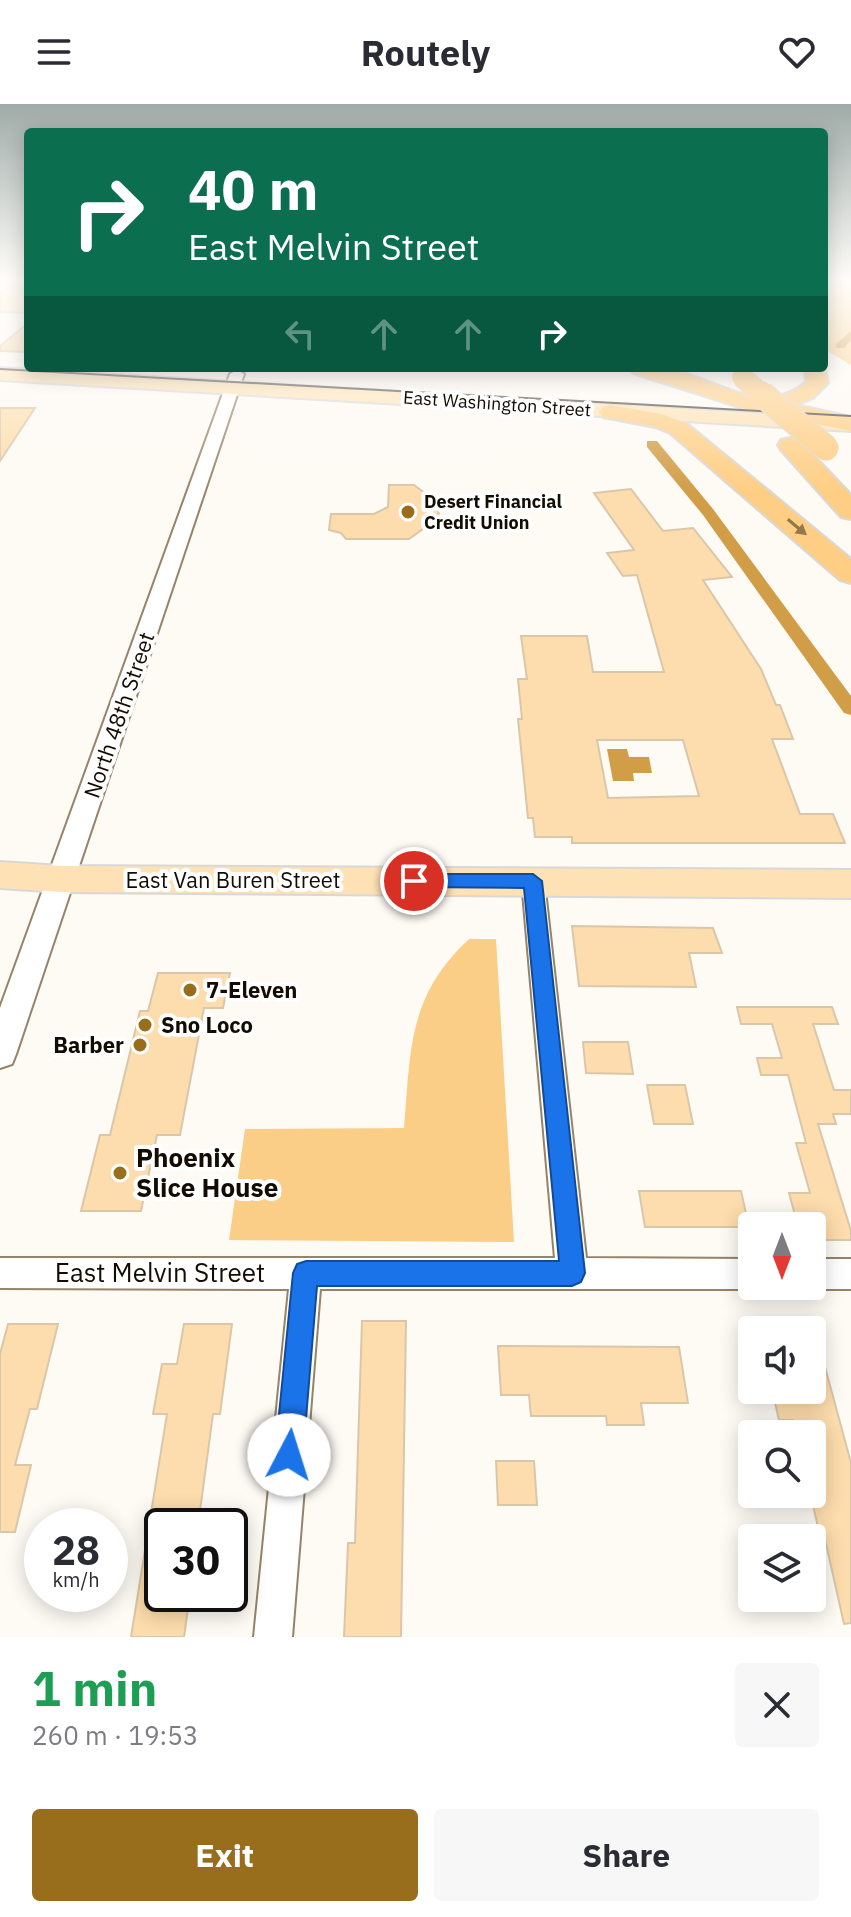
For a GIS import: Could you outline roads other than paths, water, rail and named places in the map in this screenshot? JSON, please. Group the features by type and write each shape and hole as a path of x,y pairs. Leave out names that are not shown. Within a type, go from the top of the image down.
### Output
{"highway":[{"path":"721,372 851,511"},
{"path":"721,372 835,455"},
{"path":"723,464 716,454 715,441 724,428 812,390 823,372"},
{"path":"614,379 766,411 851,436"},
{"path":"695,407 847,416"},
{"path":"611,412 674,425 851,574"},
{"path":"790,445 851,496"}],"main road":[{"path":"0,362 24,364"},
{"name":"East Washington Street","path":"164,372 611,412 695,407"},
{"name":"East Washington Street","path":"0,374 614,379 695,407"},
{"name":"East Van Buren Street","path":"0,875 62,879 851,884"}],"street":[{"name":"North 48th Street","path":"0,1054 236,377"},
{"path":"533,881 572,1273"},
{"name":"East Melvin Street","path":"0,1273 738,1274"},
{"path":"273,1637 306,1273"},
{"path":"826,1274 851,1274"}],"waterway":[{"path":"652,444 708,512 851,709"}],"tram line":[{"path":"0,369 24,370"},
{"path":"54,372 851,416"}],"place":[{"name":"Desert Financial Credit Union","path":"408,512"},
{"name":"7-Eleven","path":"190,990"},
{"name":"Sno Loco","path":"145,1025"},
{"name":"Barber","path":"140,1045"},
{"name":"Phoenix Slice House","path":"120,1173"}]}
